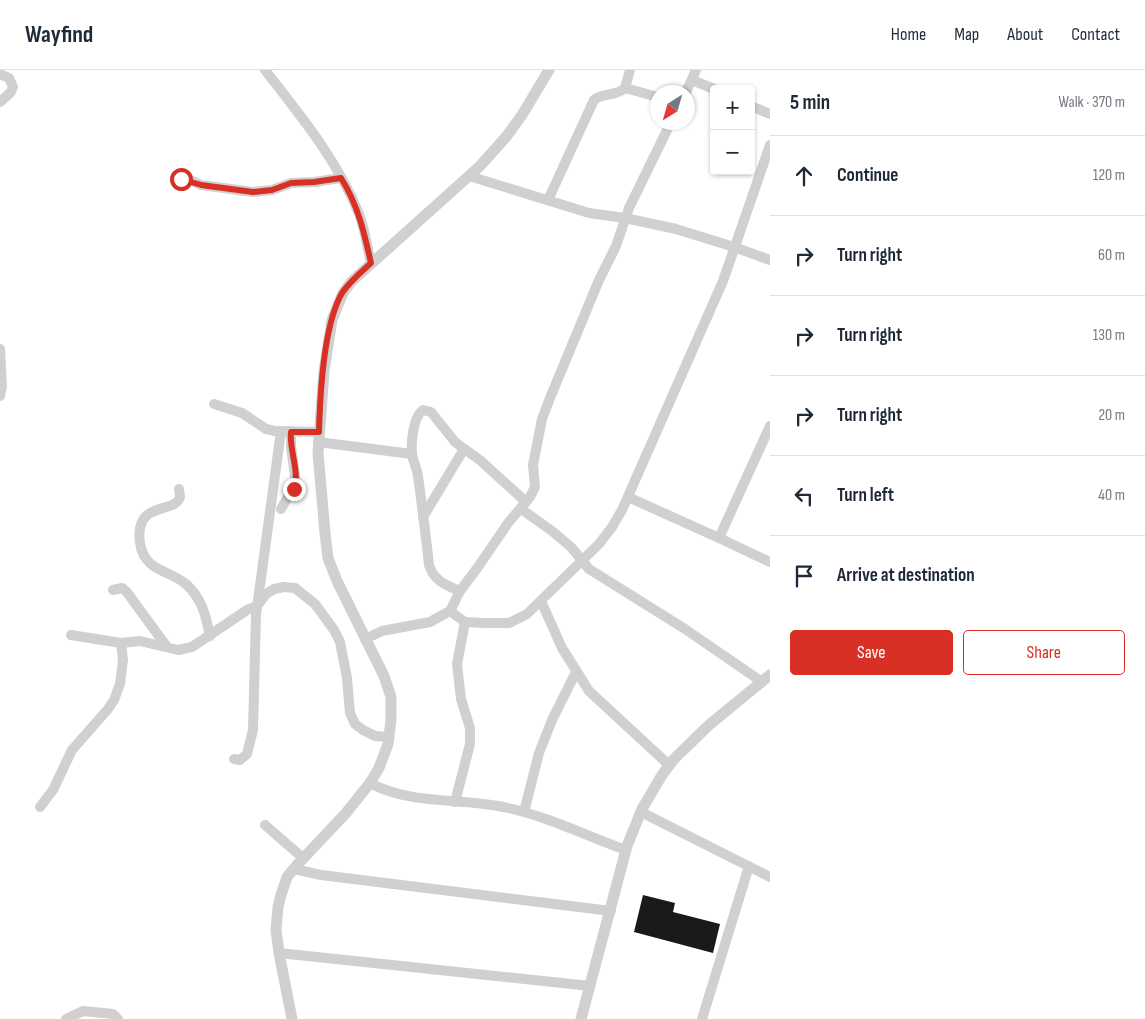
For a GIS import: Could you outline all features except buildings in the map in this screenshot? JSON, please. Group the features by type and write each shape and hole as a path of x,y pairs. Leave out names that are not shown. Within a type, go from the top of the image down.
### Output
{"street":[{"path":"292,1019 276,930 278,907 287,878 303,858 346,813 370,783 379,768 388,744 391,720 391,697 384,676 337,581 328,558 319,437 324,371 332,320 343,293 352,281 486,159 517,122 549,70"},
{"path":"548,200 594,100 602,95 609,96 619,93 624,88 630,70"},
{"path":"690,85 696,70"},
{"path":"269,72 315,135 348,190 360,216 371,263"},
{"path":"0,74 9,78 13,87 0,102"},
{"path":"692,80 710,87"},
{"path":"624,88 650,95"},
{"path":"755,108 770,114"},
{"path":"365,639 382,631 430,622 450,612 460,591 535,487 534,465 542,419 586,310 616,246 625,218 667,130"},
{"path":"450,612 465,622 486,624 509,623 527,614 599,544 612,528 628,498 719,290 770,145"},
{"path":"469,176 589,212 676,229 770,260"},
{"path":"175,179 188,180 201,185 253,192 272,190 291,183 341,178"},
{"path":"0,349 2,387 0,396"},
{"path":"214,404 242,413 266,429 412,454"},
{"path":"460,591 442,584 433,574 429,565 417,473 412,454 417,418 423,410 431,412 455,442 481,461 523,506 571,547 589,569 766,679 709,726 674,759 662,775 641,812 626,850 581,1019"},
{"path":"719,538 770,427"},
{"path":"281,509 296,483 290,439 286,431"},
{"path":"234,759 240,760 247,754 254,730 254,647 258,606 286,431"},
{"path":"423,517 464,449"},
{"path":"179,489 180,497 177,502 147,515 141,523 140,545 144,555 155,567 186,584 200,601 210,636"},
{"path":"628,498 770,562"},
{"path":"71,635 121,643 140,641 178,650 192,647 247,610 258,606 266,594 274,589 284,587 295,588 315,604 334,630 340,642 347,678 350,713 355,724 375,736 389,737"},
{"path":"113,590 122,588 126,591 167,648"},
{"path":"541,600 562,648 589,691 669,766"},
{"path":"455,802 470,744 470,728 461,699 457,664 465,622"},
{"path":"40,808 53,790 72,750 108,710 114,700 120,684 123,660 121,643"},
{"path":"524,812 539,753 552,720 576,672"},
{"path":"370,783 390,792 409,797 479,803 524,812 570,827 626,850"},
{"path":"641,812 770,877"},
{"path":"265,825 303,858"},
{"path":"702,1019 749,866"},
{"path":"294,869 321,875 611,911"},
{"path":"279,953 590,986"},
{"path":"66,1019 83,1011 113,1014 118,1019"}],"route":[{"path":"181,179 201,185 253,192 272,190 291,183 341,178 360,216 371,263 352,281 336,306 328,337 319,432 291,432 290,439 296,483 294,489"}]}
